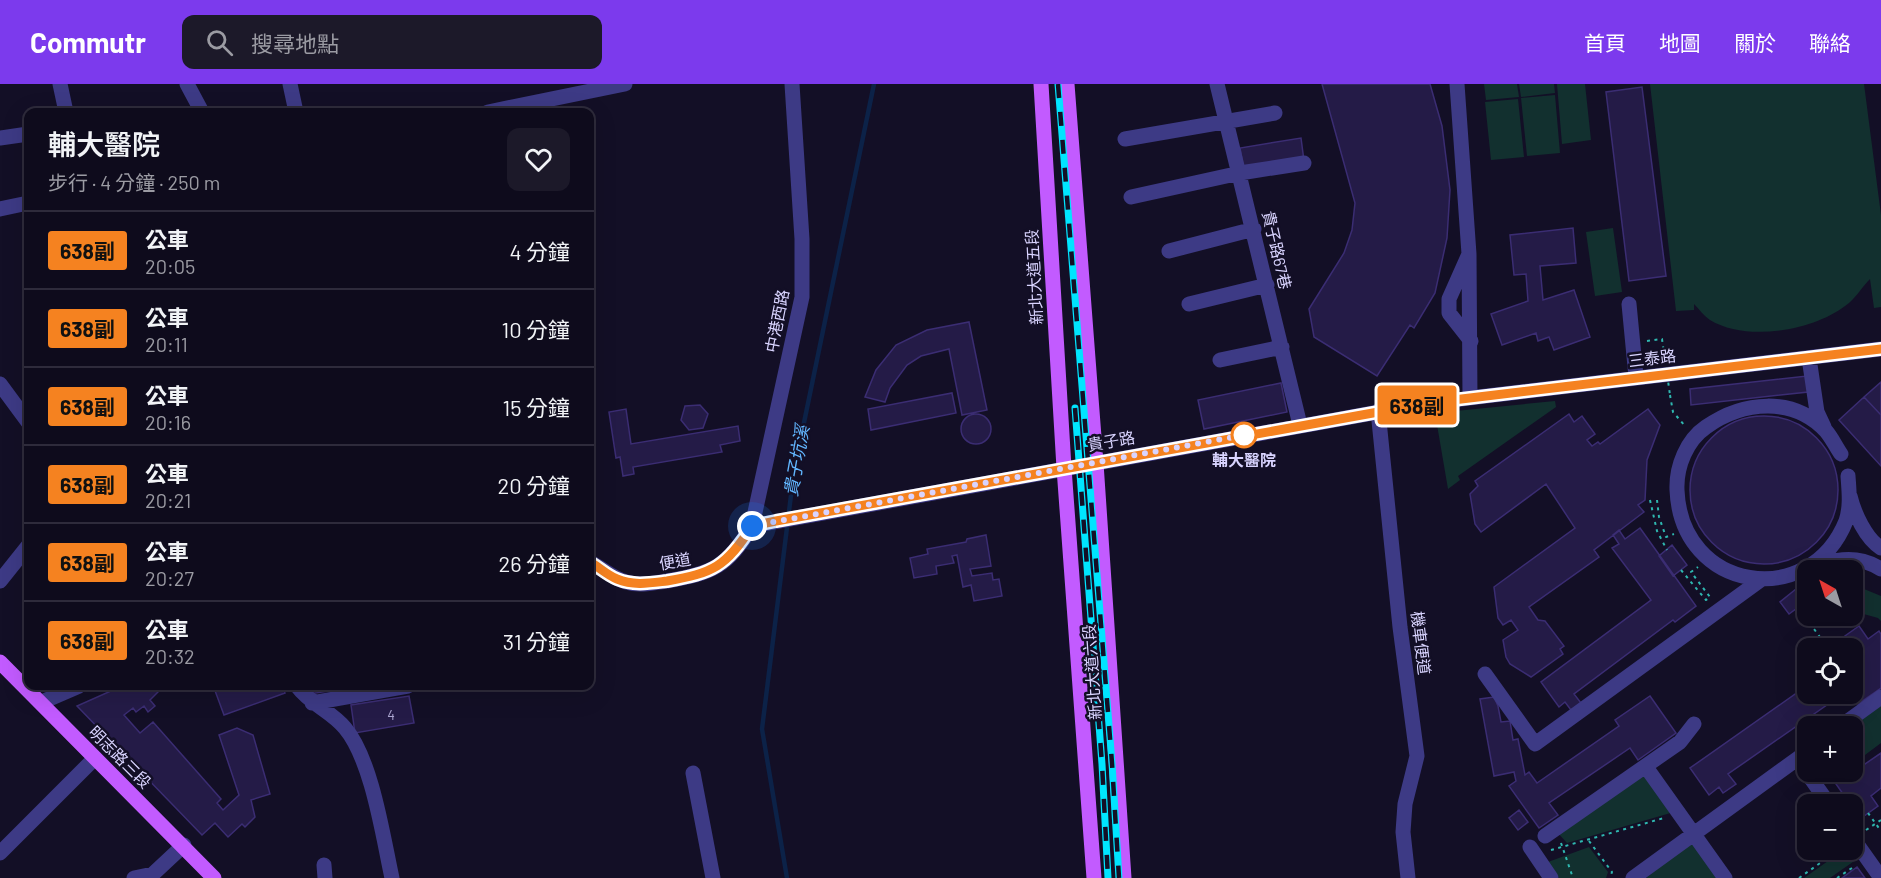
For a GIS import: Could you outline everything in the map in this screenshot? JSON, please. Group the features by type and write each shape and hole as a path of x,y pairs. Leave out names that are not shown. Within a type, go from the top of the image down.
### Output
{"main road":[{"name":"新北大道五段","path":"1041,84 1064,468"},
{"path":"1067,84 1096,463"},
{"name":"新北大道六段","path":"1096,463 1124,878"},
{"name":"新北大道六段","path":"1064,468 1094,878"},
{"name":"明志路三段","path":"0,662 24,685"},
{"name":"明志路三段","path":"29,690 214,878"}],"street":[{"path":"60,84 65,108"},
{"path":"187,84 200,108"},
{"path":"291,84 295,108"},
{"path":"508,108 625,84"},
{"name":"中港西路","path":"752,526 802,297 802,238 792,84"},
{"name":"貴子路67巷","path":"1217,84 1300,424"},
{"path":"1457,84 1469,254 1470,398"},
{"path":"1125,139 1275,112"},
{"path":"0,137 24,134"},
{"path":"1131,196 1240,173 1304,164"},
{"path":"0,209 24,204"},
{"path":"1169,251 1254,229"},
{"path":"1469,254 1449,299 1449,313 1471,341"},
{"path":"1189,304 1267,285"},
{"path":"1629,304 1636,377"},
{"path":"1220,360 1282,347"},
{"name":"三泰路","path":"1428,403 1881,349"},
{"path":"1809,358 1817,412 1841,454 1848,476 1850,499 1846,520 1830,547 1816,560"},
{"path":"0,384 24,417"},
{"name":"貴子路","path":"752,526 1300,424 1428,403"},
{"path":"1797,571 1785,576 1762,579 1733,574 1707,560 1688,537 1677,510 1676,480 1693,436 1722,416 1756,405 1785,406 1807,416 1826,431"},
{"name":"機車便道","path":"1378,411 1400,627 1417,756 1405,804 1403,832 1408,878"},
{"path":"1850,499 1862,526 1878,547 1866,560 1881,569"},
{"name":"便道","path":"594,565 615,579 629,583 647,584 702,574 718,566 732,555 752,526"},
{"path":"0,581 24,551"},
{"path":"1485,674 1535,744 1653,665 1762,579"},
{"path":"42,702 70,690"},
{"path":"301,690 312,703 336,719 355,743 380,820 392,878"},
{"path":"312,703 385,690"},
{"path":"1855,716 1881,697"},
{"path":"1545,836 1680,742 1694,724"},
{"path":"0,853 95,758"},
{"path":"1633,878 1693,834 1730,812 1797,759"},
{"path":"1646,767 1725,878"},
{"path":"693,773 713,878"},
{"path":"134,878 153,874 183,845"},
{"path":"1530,847 1551,878"},
{"path":"1863,852 1881,878"}],"path":[{"path":"1650,341 1662,339 1673,411 1693,436"},
{"path":"1650,500 1657,531 1667,549"},
{"path":"1657,500 1659,517 1666,537 1686,530"},
{"path":"1681,570 1706,600 1710,597 1691,572 1707,560"},
{"path":"1868,813 1881,831"},
{"path":"1530,847 1554,851 1678,814"},
{"path":"1863,832 1881,820"},
{"path":"1589,840 1612,872 1610,878"},
{"path":"1564,848 1573,878"},
{"path":"1799,878 1824,860"}],"green space":[{"path":"1484,84 1517,84 1519,97 1486,100"},
{"path":"1519,84 1554,84 1555,93 1521,97"},
{"path":"1557,84 1585,84 1591,140 1562,144"},
{"path":"1650,84 1864,84 1881,215 1881,307 1874,308 1870,279 1849,303 1835,312 1819,320 1782,330 1743,331 1726,327 1710,320 1694,304 1694,310 1676,311"},
{"path":"1555,95 1560,153 1527,156 1521,98"},
{"path":"1518,99 1524,157 1491,160 1485,102"},
{"path":"1613,228 1622,292 1595,296 1586,232"},
{"path":"1555,401 1556,407 1458,476 1460,480 1448,489 1435,413"},
{"path":"1863,589 1881,596 1881,621 1863,614"},
{"path":"1881,702 1881,743 1863,756 1863,717"},
{"path":"1645,772 1674,812 1567,843 1557,832"},
{"path":"1694,839 1721,878 1646,878"},
{"path":"1589,847 1608,872 1606,878 1559,878 1548,862"},
{"path":"1829,860 1856,860 1830,878 1804,878"}],"building":[{"path":"1322,84 1430,84 1442,126 1450,190 1447,238 1435,293 1414,328 1410,325 1377,376 1314,337 1309,309 1344,253 1352,230 1355,203"},
{"path":"1642,87 1666,276 1629,281 1606,92"},
{"path":"1301,138 1304,161 1244,171 1240,148"},
{"path":"1573,228 1576,263 1540,266 1543,300 1574,290 1590,337 1554,350 1549,337 1538,341 1536,333 1502,345 1491,314 1528,301 1526,274 1514,275 1510,235"},
{"path":"969,322 987,410 962,415 949,349 921,356 907,365 890,388 885,402 865,397 876,370 896,345 927,330"},
{"path":"1807,376 1808,392 1691,405 1690,389"},
{"path":"1881,382 1881,415 1864,397"},
{"path":"1281,383 1287,412 1204,429 1198,400"},
{"path":"952,393 956,413 871,430 868,409"},
{"path":"1864,397 1881,415 1881,466 1839,420"},
{"path":"700,405 708,414 703,428 689,430 681,420 685,406"},
{"path":"626,409 631,444 738,426 740,441 720,445 722,452 633,467 634,474 623,476 620,457 616,458 609,412"},
{"path":"1648,409 1660,425 1647,460 1645,500 1638,505 1644,512 1594,550 1599,557 1529,607 1538,620 1545,621 1564,646 1560,649 1563,654 1531,677 1510,664 1506,657 1503,640 1518,630 1511,620 1503,625 1498,618 1494,587 1575,528 1546,484 1481,532 1475,524 1470,494 1478,486 1475,481 1569,414 1574,422 1582,416 1595,434 1587,440 1592,446 1598,442 1600,444"},
{"path":"976,414 987,418 991,429 987,440 976,444 965,440 961,429 965,418"},
{"path":"1764,416 1792,421 1805,428 1816,438 1826,449 1833,462 1838,490 1833,518 1826,531 1816,542 1805,552 1792,559 1764,564 1736,559 1723,552 1712,542 1702,531 1695,518 1690,490 1695,462 1702,449 1712,438 1723,428 1736,421"},
{"path":"1640,528 1696,606 1675,622 1673,620 1574,694 1581,703 1571,710 1565,702 1559,707 1541,682 1651,600 1612,548 1619,544 1613,535 1619,530 1625,539"},
{"path":"986,535 991,566 970,569 972,576 992,573 993,580 999,579 1002,596 974,601 971,585 963,587 957,555 952,556 954,563 936,566 937,574 914,578 910,558 928,554 927,549 966,542 967,539"},
{"path":"1672,545 1687,565 1673,576 1659,556"},
{"path":"1797,588 1797,608 1789,614 1780,602"},
{"path":"1859,626 1868,639 1879,631 1881,634 1881,688 1863,701 1863,638 1842,638"},
{"path":"113,690 156,690 158,692 150,700 155,706 148,712 144,706 136,712 133,708 124,715 140,733 153,722 221,799 217,803 223,810 239,795 219,735 237,728 253,735 270,794 251,800 255,817 245,827 242,824 228,837 215,823 202,835 77,706"},
{"path":"215,690 284,690 285,693 224,715"},
{"path":"310,690 335,690 310,694"},
{"path":"1797,693 1797,704 1828,704 1811,716 1797,716 1797,726 1728,774 1736,784 1723,793 1719,787 1709,795 1690,768"},
{"path":"409,696 414,723 355,733 351,705"},
{"path":"1650,696 1676,733 1638,760 1630,748 1549,803 1558,815 1539,828 1509,786 1516,781 1514,772 1494,776 1480,699 1494,697 1501,722 1510,721 1513,740 1518,739 1525,775 1529,772 1537,783 1619,726 1615,720"},
{"path":"1881,753 1881,788 1871,796 1878,806 1863,817 1863,794 1843,794 1836,784 1863,782 1863,765"},
{"path":"1519,810 1528,822 1518,830 1509,818"},
{"path":"1857,867 1865,878 1842,878"}],"waterway":[{"name":"貴子坑溪","path":"787,878 762,729 794,471 874,84"}],"railway":[{"path":"1058,84 1112,763 1119,878"},
{"path":"1075,408 1102,764 1108,878"}],"bus line":[{"name":"638副","path":"594,564 615,579 647,584 702,574 718,566 732,555 752,526 776,521 1300,424 1428,403 1881,349"}],"place":[{"name":"輔大醫院","path":"1244,435"}],"route":[{"path":"752,526 1255,433 1244,435"}]}
